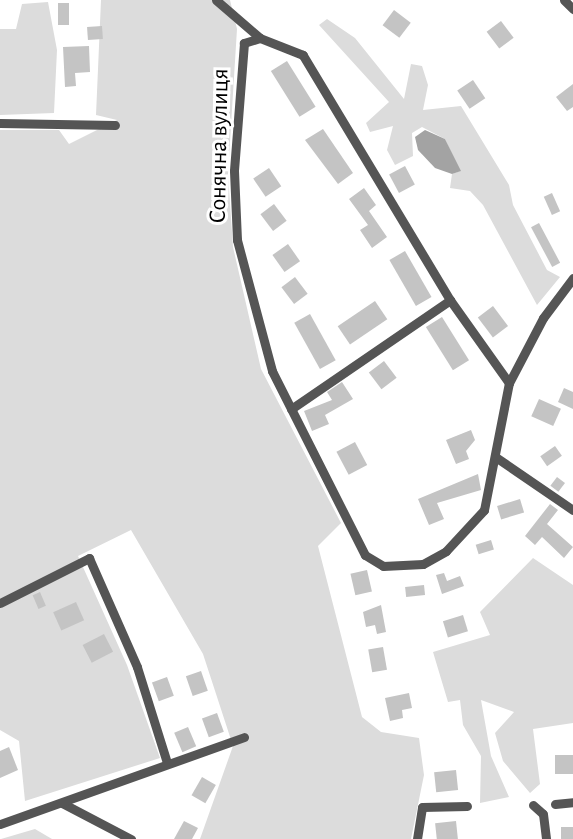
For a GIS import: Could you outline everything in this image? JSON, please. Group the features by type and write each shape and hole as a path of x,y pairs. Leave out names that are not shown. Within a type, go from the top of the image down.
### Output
{"street":[{"path":"216,0 260,38 303,55 450,300 509,383"},
{"path":"564,0 573,9"},
{"name":"Сонячна вулиця","path":"260,38 244,43 239,66 237,240 272,371 365,555 383,566 423,564 446,550 484,510 497,458 497,429 509,383 543,318 573,278"},
{"path":"0,123 115,125"},
{"path":"291,409 450,300"},
{"path":"497,458 573,510"},
{"path":"0,603 89,558 137,667 167,763"},
{"path":"0,824 244,737"},
{"path":"555,804 573,802"},
{"path":"62,803 131,839"},
{"path":"533,805 543,814 546,839"},
{"path":"417,839 422,807 467,806"}],"shaded area":[{"path":"101,0 230,0 237,29 228,174 233,247 261,369 341,523 318,546 362,717 381,732 419,738 424,775 411,839 200,839 233,746 203,654 131,530 78,556 127,665 160,758 25,801 19,741 0,730 0,130 59,130 69,144 117,120 96,115"},
{"path":"48,2 57,50 54,113 0,115 0,29 16,29 22,4"},
{"path":"327,19 355,38 404,99 411,64 422,66 428,85 423,110 461,106 509,185 513,205 547,270 560,277 537,305 483,205 470,191 450,188 452,174 460,171 445,139 422,127 412,133 413,156 395,165 387,150 393,126 370,132 366,123 389,102 319,25"},
{"path":"425,130 445,139 461,171 452,174 435,168 418,150 415,137"},
{"path":"533,558 573,585 573,723 533,729 540,784 530,793 503,761 495,733 514,712 481,700 491,756 509,797 480,803 481,756 463,725 460,700 448,702 433,652 490,635 480,612"},
{"path":"35,829 52,839 1,839"}],"building":[{"path":"58,3 69,3 69,25 58,25"},
{"path":"394,10 411,23 399,38 383,25"},
{"path":"501,21 514,38 499,49 487,32"},
{"path":"102,26 103,39 88,40 87,27"},
{"path":"89,46 90,72 75,73 76,86 65,87 63,47"},
{"path":"287,61 316,107 300,117 271,71"},
{"path":"473,80 485,98 470,109 457,91"},
{"path":"573,84 573,107 567,111 556,97"},
{"path":"323,129 353,173 338,184 305,140"},
{"path":"405,166 415,185 399,193 389,174"},
{"path":"269,168 281,186 266,197 253,179"},
{"path":"364,188 376,205 369,211 387,237 372,248 360,230 368,225 349,199"},
{"path":"552,193 560,211 552,215 544,197"},
{"path":"274,204 287,221 273,231 260,214"},
{"path":"539,223 560,263 552,267 531,227"},
{"path":"288,244 300,261 284,272 272,255"},
{"path":"405,251 432,297 416,306 389,260"},
{"path":"295,277 308,294 294,304 281,287"},
{"path":"375,301 387,319 350,344 338,326"},
{"path":"493,306 508,326 493,337 478,317"},
{"path":"310,314 336,360 320,369 294,323"},
{"path":"442,317 469,360 453,370 426,327"},
{"path":"384,361 397,378 381,389 369,372"},
{"path":"342,382 353,399 325,415 329,424 312,431 304,411 332,400 327,392"},
{"path":"564,388 573,392 573,409 558,402"},
{"path":"539,399 561,409 553,426 531,416"},
{"path":"471,430 475,440 466,451 469,459 456,464 446,440"},
{"path":"355,442 367,465 349,475 336,452"},
{"path":"555,446 562,456 547,466 540,456"},
{"path":"478,474 481,490 437,503 444,519 429,525 418,499"},
{"path":"557,477 565,483 558,492 550,486"},
{"path":"520,499 524,512 501,519 497,506"},
{"path":"550,504 558,510 547,524 573,547 564,558 542,537 535,545 525,536"},
{"path":"491,540 494,550 479,554 476,545"},
{"path":"367,570 372,591 355,595 350,574"},
{"path":"444,573 447,581 460,576 464,586 442,594 436,575"},
{"path":"424,585 425,595 406,597 405,587"},
{"path":"40,592 46,606 38,609 33,595"},
{"path":"76,602 84,620 61,630 53,612"},
{"path":"381,605 386,632 377,634 375,625 366,627 363,612"},
{"path":"463,615 468,631 448,637 443,621"},
{"path":"104,634 113,652 92,663 83,645"},
{"path":"383,647 387,670 372,672 368,650"},
{"path":"201,671 208,691 193,696 186,676"},
{"path":"167,677 174,696 159,701 152,682"},
{"path":"409,693 412,708 402,710 403,718 390,721 385,698"},
{"path":"217,713 224,732 209,737 202,718"},
{"path":"188,727 196,746 182,752 174,733"},
{"path":"9,747 18,770 0,778 0,751"},
{"path":"555,755 573,755 573,774 555,774"},
{"path":"456,770 458,790 436,792 434,772"},
{"path":"202,777 216,785 205,803 192,795"},
{"path":"184,821 198,828 192,839 174,839"},
{"path":"456,821 458,839 437,839 435,823"},
{"path":"561,827 573,827 573,839 561,839"}]}
